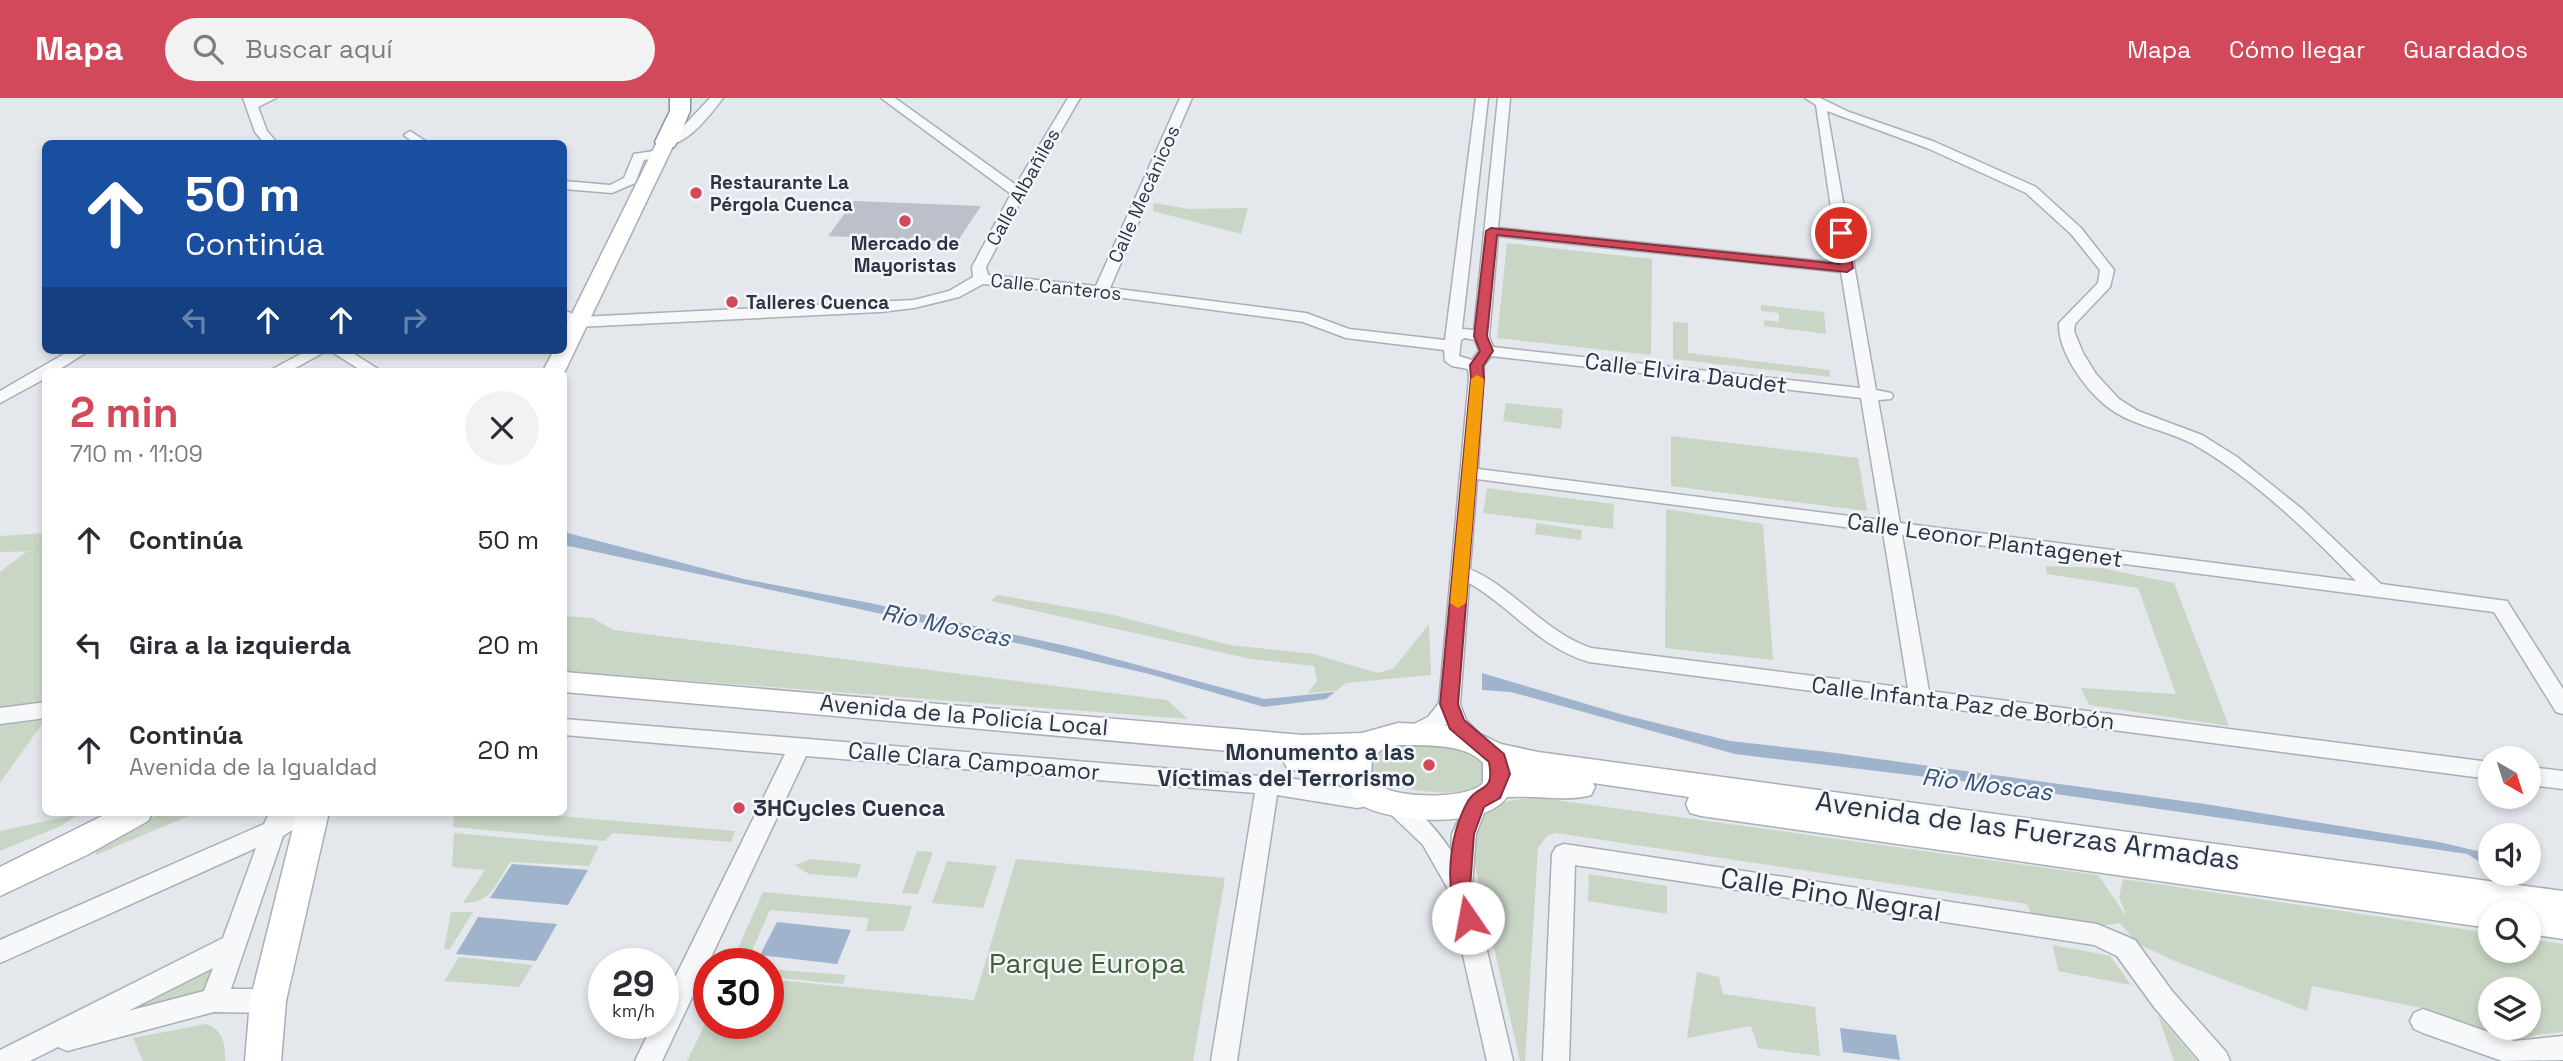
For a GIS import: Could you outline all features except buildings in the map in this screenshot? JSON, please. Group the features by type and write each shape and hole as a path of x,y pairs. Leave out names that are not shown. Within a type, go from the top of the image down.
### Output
{"highway":[{"path":"663,148 680,111 680,98"}],"main road":[{"path":"570,319 663,148"},
{"name":"Avenida de la Policía Local","path":"567,682 1303,746 1364,744 1387,736 1414,734 1445,736 1486,748"},
{"name":"Avenida de la Policía Local","path":"567,698 1301,761 1332,766 1374,792 1440,806 1488,794"},
{"path":"1364,744 1357,759 1374,792"},
{"path":"1486,748 1500,766 1488,794"},
{"name":"Avenida de las Fuerzas Armadas","path":"1486,748 1538,764 2563,905"},
{"name":"Avenida de las Fuerzas Armadas","path":"1488,794 1532,783 1564,785 2478,912"},
{"path":"0,863 97,816"},
{"path":"0,882 76,846 130,816"},
{"path":"263,1061 268,1001 303,841 312,816"},
{"path":"296,880 328,816"},
{"path":"2541,922 2563,925"}],"street":[{"path":"268,140 261,132 250,102 270,98"},
{"path":"567,185 612,189 630,180 639,157 663,148 683,134 717,98"},
{"path":"887,98 1018,193"},
{"name":"Calle Albañiles","path":"981,279 979,267 1018,193 1074,98"},
{"name":"Calle Mecánicos","path":"1101,291 1186,98"},
{"path":"1481,351 1458,363 1451,358 1482,98"},
{"path":"1486,748 1457,724 1449,704 1504,98"},
{"path":"1817,101 1847,268 1877,395 1891,528 1920,697"},
{"path":"1817,101 1931,145 2031,190 2046,201 2096,253 2107,270 2105,284 2067,323 2065,331 2072,348 2104,394 2129,412 2192,437 2228,459 2356,566 2375,590"},
{"path":"410,135 418,140"},
{"path":"1491,231 1847,268"},
{"name":"Calle Canteros","path":"570,319 914,303 954,294 981,279 1101,291 1306,318 1346,333 1453,341 1464,333 1481,351"},
{"name":"Calle Elvira Daudet","path":"1481,351 1877,395"},
{"path":"53,368 76,354"},
{"path":"283,368 312,354"},
{"path":"344,354 368,368"},
{"path":"0,398 42,374"},
{"name":"Calle Leonor Plantagenet","path":"1469,472 2500,606 2563,706"},
{"name":"Calle Infanta Paz de Borbón","path":"1461,572 1485,582 1554,639 1580,653 2478,769"},
{"path":"1414,734 1436,723 1449,704"},
{"path":"0,716 42,711"},
{"name":"Calle Clara Campoamor","path":"567,726 1295,788 1357,799 1374,792"},
{"path":"648,1061 800,746"},
{"path":"2541,777 2563,780"},
{"path":"1224,1061 1267,786"},
{"path":"1374,792 1431,838 1460,888 1500,1061"},
{"path":"1460,888 1464,834 1488,794"},
{"path":"214,1000 277,821"},
{"path":"0,952 277,821"},
{"name":"Calle Pino Negral","path":"1556,1061 1564,854 2097,935 2126,948 2163,999 2217,1061"},
{"path":"4,1061 235,944"},
{"path":"32,1048 214,1000 268,1001"},
{"path":"2423,1021 2514,1053 2563,1048"}],"green space":[{"path":"1154,203 1189,209 1248,208 1241,234 1153,211"},
{"path":"1507,243 1652,259 1651,355 1497,338"},
{"path":"1761,305 1824,312 1826,334 1764,326 1764,320 1779,322 1779,313 1761,311"},
{"path":"1673,322 1688,323 1688,353 1829,370 1831,377 1673,359"},
{"path":"1506,403 1563,409 1561,429 1503,421"},
{"path":"1671,436 1858,458 1867,511 1671,486"},
{"path":"1487,488 1614,504 1613,529 1483,513"},
{"path":"1666,509 1763,524 1773,660 1665,648"},
{"path":"1536,523 1582,530 1581,540 1535,534"},
{"path":"42,533 42,551 0,552 0,536"},
{"path":"42,551 42,701 0,707 0,572 26,552"},
{"path":"2046,566 2101,568 2174,583 2229,726 2089,705 2081,688 2176,694 2138,588 2047,574"},
{"path":"997,595 1109,614 1230,645 1313,654 1378,673 1394,668 1429,624 1431,675 1346,683 1336,691 1308,693 1317,681 1314,666 1251,659 991,601"},
{"path":"567,616 592,618 614,630 1167,700 1188,719 567,671"},
{"path":"42,720 42,724 0,783 0,725"},
{"path":"1382,742 1459,744 1483,758 1486,774 1476,787 1462,792 1420,791 1391,785 1373,775 1370,768 1370,753"},
{"path":"1541,798 2098,875 2127,917 2119,897 2123,879 2478,931 2478,963 2541,963 2541,941 2563,944 2563,1032 2541,1034 2541,977 2478,977 2478,1029 2432,1010 2312,986 2307,1011 2177,962 2138,944 2120,923 2100,926 2032,916 2027,904 1556,833 1547,836 1538,848 1525,1061 1520,1061 1473,856 1475,830 1483,815 1497,805 1515,800"},
{"path":"76,816 61,826 0,851 0,831"},
{"path":"156,816 189,816 96,855 95,850"},
{"path":"454,816 560,816 735,831 731,842 612,833 605,841 453,827"},
{"path":"454,833 599,846 589,866 510,862 487,896 463,903 485,870 452,867"},
{"path":"917,851 933,852 918,894 902,893"},
{"path":"812,859 861,864 857,878 809,874 795,865"},
{"name":"Parque Europa","path":"1016,859 1225,878 1193,1061 687,1061 698,1039 784,1039 784,981 974,1000"},
{"path":"947,861 997,866 983,908 932,903"},
{"path":"1589,874 1667,886 1667,914 1588,901"},
{"path":"763,892 912,906 904,931 866,931 869,918 770,910 753,948 738,948"},
{"path":"451,912 473,912 450,949 444,949"},
{"path":"2053,945 2110,956 2131,985 2058,971"},
{"path":"459,957 533,965 519,987 444,981"},
{"path":"215,963 207,992 120,1012"},
{"path":"784,970 846,975 843,984 784,978"},
{"path":"1697,972 1719,977 1723,994 1815,1007 1820,1056 1758,1048 1751,1026 1687,1038"},
{"path":"2158,1015 2197,1061 2174,1061"},
{"path":"206,1024 220,1034 225,1049 225,1061 143,1061 133,1038"}],"water":[{"name":"Rio Moscas","path":"567,533 744,579 870,603 1071,647 1264,699 1335,692 1326,699 1264,707 1149,674 567,546"},
{"name":"Rio Moscas","path":"1482,673 1620,714 1730,741 2205,804 2439,842 2478,851 2478,861 2467,854 2002,786 1735,754 1511,692 1482,690"},
{"path":"512,864 588,870 568,905 490,898"},
{"path":"478,917 557,924 536,961 456,954"},
{"path":"777,922 851,930 837,964 784,958 784,948 764,948"},
{"path":"1840,1028 1896,1035 1900,1060 1843,1052"}],"slow traffic":[{"path":"1458,603 1477,379"}],"place":[{"name":"Restaurante La Pérgola Cuenca","path":"696,193"},
{"name":"Mercado de Mayoristas","path":"905,221"},
{"name":"Talleres Cuenca","path":"732,302"},
{"name":"Monumento a las Víctimas del Terrorismo","path":"1429,765"},
{"name":"3HCycles Cuenca","path":"739,808"}],"route":[{"path":"1468,918 1460,888 1464,834 1477,803 1494,793 1500,774 1498,758 1457,724 1449,704 1476,365 1487,351 1481,336 1491,231 1847,268 1841,233"}]}
